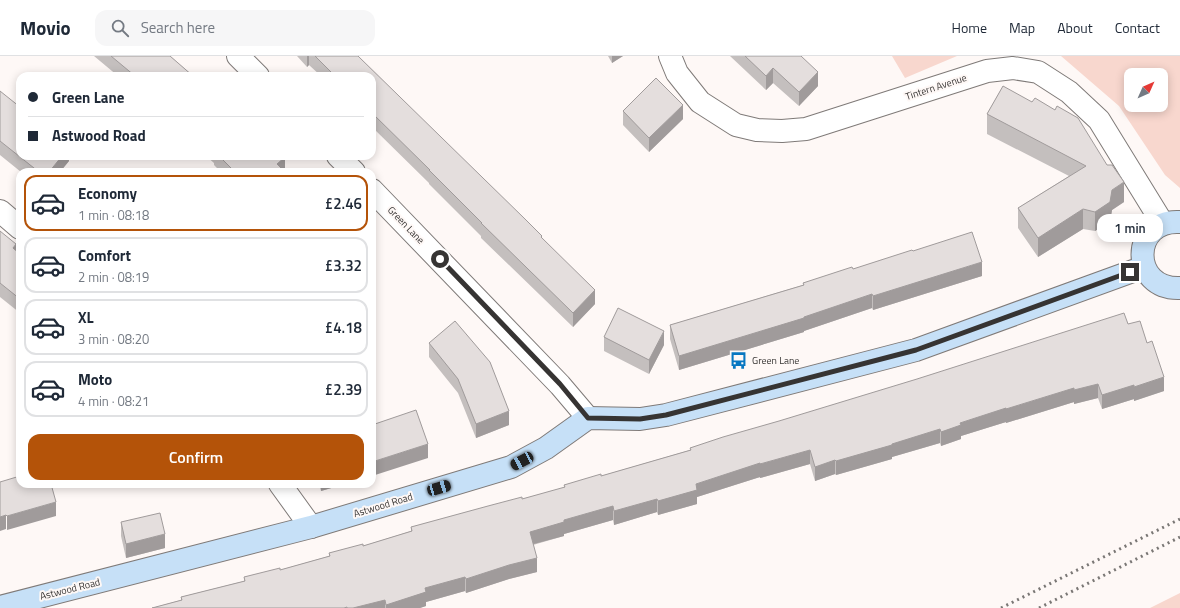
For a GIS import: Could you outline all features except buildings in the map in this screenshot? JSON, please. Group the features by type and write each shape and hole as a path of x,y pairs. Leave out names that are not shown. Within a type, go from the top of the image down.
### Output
{"main road":[{"path":"1171,223 1154,229 1147,237 1143,246 1142,257 1144,267 1152,278 1164,286 1180,288"},
{"path":"588,418 640,419 666,415 916,350 1144,267"},
{"name":"Astwood Road","path":"0,607 311,527 511,467 546,448 588,418"}],"street":[{"path":"238,56 254,72"},
{"name":"Tintern Avenue","path":"670,56 677,73 700,102 736,125 757,130 782,131 806,129 988,71 1013,68 1038,72 1069,92 1099,120 1171,223"},
{"path":"342,160 350,168"},
{"name":"Green Lane","path":"376,194 560,384 588,418"},
{"path":"0,211 16,225"},
{"path":"283,488 311,527"}],"shaded area":[{"path":"892,56 957,56 905,78"},
{"path":"1061,56 1180,56 1180,188 1165,175 1119,106"},
{"path":"1180,593 1180,608 1150,608"}],"railway":[{"path":"1001,608 1180,519"},
{"path":"1039,608 1180,537"}],"place":[{"name":"Green Lane","path":"739,360"}],"route":[{"path":"440,259 560,384 588,418 640,419 666,415 916,350 1130,272"}]}
